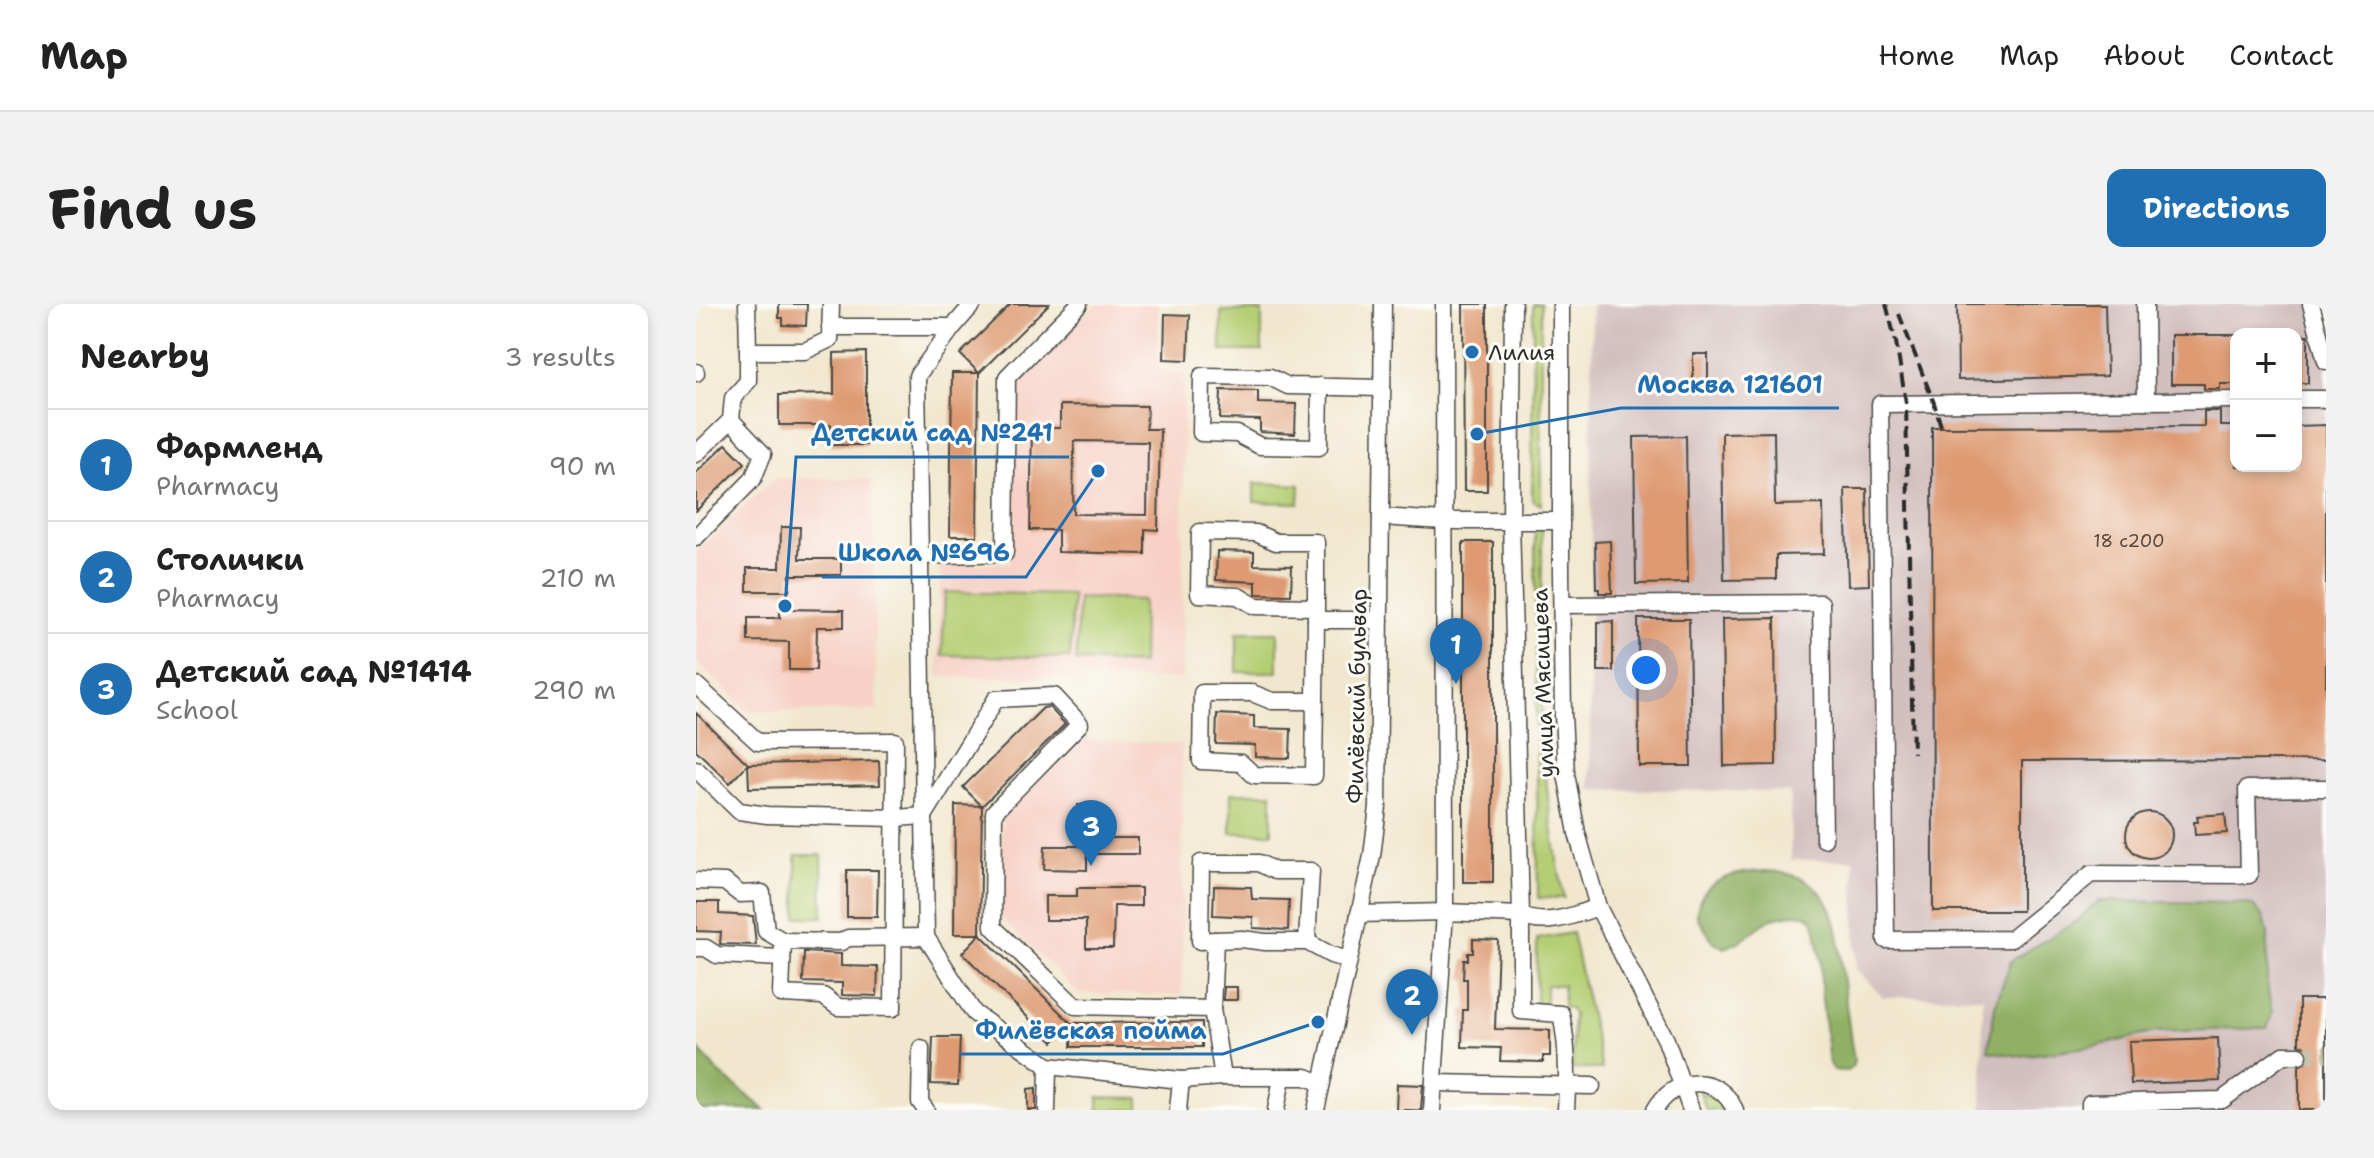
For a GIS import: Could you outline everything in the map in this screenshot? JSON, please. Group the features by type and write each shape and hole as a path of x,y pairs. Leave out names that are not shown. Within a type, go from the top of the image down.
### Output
{"street":[{"path":"696,454 731,420 733,398 748,381 747,304"},
{"path":"748,351 805,351 830,339 831,304"},
{"path":"973,304 917,376 926,937 974,1013 1048,1066 1181,1080 1306,1077 1321,1083 1325,1101 1331,1110"},
{"path":"920,556 1005,553 1007,377 1079,304"},
{"name":"Филёвский бульвар","path":"1316,1110 1372,856 1378,807 1383,304"},
{"path":"1432,1110 1445,912 1444,304"},
{"path":"1513,304 1511,521 1521,1011 1561,1014 1568,1086 1566,1110"},
{"name":"улица Мясищева","path":"1561,304 1566,774 1577,833 1598,907 1650,1005 1691,1110"},
{"path":"2145,304 2146,401"},
{"path":"2311,304 2326,361"},
{"path":"830,327 953,327"},
{"path":"1320,386 1319,447 1260,446 1237,434 1201,433 1202,376 1270,377 1288,386 1320,386 1382,388"},
{"path":"2302,399 2326,399"},
{"path":"2230,400 1880,404 1886,940 2011,939 2091,874 2249,875 2247,789 2326,788"},
{"path":"696,537 753,479 763,454 731,420"},
{"path":"1381,517 1443,521 1561,521"},
{"path":"1315,701 1272,701 1252,693 1202,693 1201,761 1241,763 1254,775 1314,776 1315,701 1316,614 1316,542 1276,542 1256,533 1200,532 1199,594 1238,596 1255,606 1316,614 1380,620"},
{"path":"1562,605 1821,603 1824,839"},
{"path":"696,685 758,742 895,741 893,1008 838,1007 823,996 781,994 783,949 766,931 762,893 740,894 725,882 696,881"},
{"path":"924,816 996,699 1054,696 1080,724 994,812 993,927 1075,1006 1212,1009"},
{"path":"696,769 739,811 767,815 924,816"},
{"path":"1307,942 1311,871 1275,871 1259,863 1201,863 1200,941 1307,942 1348,960"},
{"path":"1359,914 1445,912 1521,915 1532,921 1572,916 1598,907"},
{"path":"696,948 706,948 717,955 841,942 848,938 926,937"},
{"path":"1215,940 1212,1009 1223,1077"},
{"path":"921,1048 920,1102 926,1110"},
{"path":"2090,1110 2090,1103 2222,1100 2283,1055 2299,1055"},
{"path":"1047,1110 1048,1066"},
{"path":"1276,1110 1282,1078"},
{"path":"1178,1110 1181,1080"},
{"path":"1434,1083 1592,1086"},
{"path":"1655,1110 1669,1092 1683,1085 1700,1083 1723,1093 1735,1110"}],"shaded area":[{"path":"1096,304 1158,304 1158,372 1184,373 1182,679 938,677 940,565 1010,563 1015,379"},
{"path":"1592,304 2326,304 2326,1110 1982,1110 1983,997 1883,997 1856,969 1854,860 1791,860 1790,792 1590,789"},
{"path":"775,478 872,479 877,711 749,711 696,662 696,551"},
{"path":"1078,740 1182,744 1182,995 1078,993 1000,917 1002,815"}],"green space":[{"path":"1533,304 1541,304 1541,505 1532,500"},
{"path":"1221,311 1262,311 1262,351 1221,351"},
{"path":"1254,483 1300,485 1299,503 1254,502"},
{"path":"1542,524 1542,722 1550,816 1564,898 1538,898 1535,528"},
{"path":"945,592 1072,595 1070,658 942,655"},
{"path":"1078,598 1143,600 1142,664 1076,661"},
{"path":"1237,632 1278,632 1278,672 1237,672"},
{"path":"1231,793 1272,793 1272,833 1231,833"},
{"path":"796,855 822,855 823,917 797,917"},
{"path":"1741,873 1786,873 1806,880 1826,900 1832,912 1839,940 1854,1060 1847,1071 1833,1070 1829,1064 1821,960 1812,918 1793,914 1772,918 1725,948 1713,941 1697,917 1703,894 1710,886"},
{"path":"2099,901 2252,905 2264,917 2268,933 2267,985 2272,1014 2267,1028 2156,1032 2096,1046 2019,1056 1988,1051 1995,1006 2011,961 2078,920"},
{"path":"1572,933 1602,1069 1572,1069 1573,1014 1569,1008 1563,1007 1563,985 1546,985 1546,1007 1536,1008 1537,939"},
{"path":"696,1046 716,1070 765,1110 696,1110"},
{"path":"1700,1092 1718,1100 1726,1110 1706,1110"},
{"path":"1098,1097 1139,1098 1139,1110 1098,1110"}],"building":[{"path":"779,304 807,304 806,326 783,325 783,318 779,318"},
{"path":"1011,304 1049,304 979,373 960,354"},
{"path":"1463,304 1487,304 1487,491 1464,491"},
{"path":"1957,304 2105,304 2107,376 1958,380"},
{"path":"1165,314 1190,315 1188,360 1164,359"},
{"path":"2171,335 2230,335 2230,384 2220,384 2220,389 2204,389 2204,384 2171,384"},
{"path":"2302,335 2308,335 2308,383 2302,383"},
{"path":"866,352 866,445 831,445 831,425 779,425 779,395 834,394 834,353"},
{"path":"1693,354 1708,354 1708,390 1693,390"},
{"path":"952,373 979,373 977,536 950,536"},
{"path":"1221,390 1258,391 1258,403 1296,404 1295,434 1260,432 1260,420 1220,419"},
{"path":"1060,405 1147,406 1146,429 1160,429 1158,530 1145,529 1145,554 1058,552 1058,530 1030,530 1032,428 1060,428","holes":["1074,441 1148,442 1147,515 1073,514"]},
{"path":"2204,411 2220,411 2220,426 2230,426 2230,472 2302,472 2302,426 2326,425 2326,760 2022,761 2022,911 1933,911 1932,427 2204,426"},
{"path":"1774,432 1775,505 1823,504 1824,554 1776,555 1776,579 1724,580 1722,433"},
{"path":"1686,436 1688,583 1636,584 1634,437"},
{"path":"726,444 745,463 696,511 696,473"},
{"path":"1845,489 1867,489 1869,585 1848,586"},
{"path":"781,527 800,527 799,559 841,559 841,575 790,575 789,591 747,591 747,568 780,568"},
{"path":"1610,541 1612,593 1599,593 1596,589 1595,542"},
{"path":"1463,542 1493,542 1493,882 1463,882"},
{"path":"1217,551 1254,552 1254,565 1292,566 1291,595 1256,594 1256,582 1216,580"},
{"path":"780,609 844,610 844,627 817,627 816,670 789,670 789,642 748,641 748,618 780,618"},
{"path":"1775,618 1776,765 1724,766 1722,619"},
{"path":"1638,619 1689,619 1691,766 1639,766"},
{"path":"1613,621 1613,671 1598,671 1598,622"},
{"path":"1049,707 1065,724 982,806 963,787 1043,708"},
{"path":"696,713 748,764 730,783 696,750"},
{"path":"1217,714 1254,716 1254,728 1291,729 1290,758 1255,757 1255,745 1216,744"},
{"path":"879,761 880,785 749,788 748,764"},
{"path":"955,805 982,806 980,934 954,934"},
{"path":"1078,805 1097,805 1096,838 1138,838 1138,854 1087,854 1087,870 1044,869 1045,846 1078,846"},
{"path":"2149,812 2158,813 2165,819 2171,826 2171,844 2165,851 2158,857 2149,858 2140,857 2133,851 2127,844 2126,835 2127,826 2133,819 2140,813"},
{"path":"2225,814 2227,833 2195,835 2197,816"},
{"path":"847,870 878,870 877,917 847,917"},
{"path":"1214,886 1251,887 1252,899 1289,900 1288,930 1253,928 1253,917 1213,915"},
{"path":"1077,888 1141,888 1141,906 1114,906 1113,948 1086,948 1086,920 1045,920 1045,896 1077,896"},
{"path":"696,902 719,902 719,914 753,916 756,945 720,944 721,932 696,931"},
{"path":"980,934 1071,1023 1053,1042 962,953"},
{"path":"1473,939 1498,940 1495,1029 1550,1030 1550,1056 1543,1056 1543,1062 1500,1061 1501,1048 1462,1047 1463,1010 1467,1010 1464,960 1468,960 1468,953 1473,953"},
{"path":"804,952 841,954 841,966 878,967 877,996 842,995 842,983 803,982"},
{"path":"1224,987 1237,987 1237,1000 1223,1000"},
{"path":"2299,999 2326,999 2326,1110 2299,1110 2299,1066 2308,1061 2310,1054 2305,1046 2299,1044"},
{"path":"1202,1022 1202,1047 1071,1047 1072,1023"},
{"path":"933,1037 960,1037 958,1085 931,1084"},
{"path":"2218,1038 2220,1081 2131,1084 2129,1041"},
{"path":"1397,1084 1423,1085 1421,1110 1396,1110"},
{"path":"1036,1088 1036,1110 1028,1110 1028,1089"}],"tunnel":[{"path":"2299,1055 2326,1054"}],"railway":[{"path":"1886,304 1906,403 1913,753"},
{"path":"1899,314 1941,426"}],"place":[{"name":"Лилия","path":"1472,352"},
{"name":"Москва 121601","path":"1477,434"},
{"name":"Школа №696","path":"1098,471"},
{"name":"Детский сад №241","path":"785,606"},
{"name":"Фармленд","path":"1456,684"},
{"name":"Детский сад №1414","path":"1091,866"},
{"name":"Филёвская пойма","path":"1318,1022"},
{"name":"Столички","path":"1412,1035"}]}
